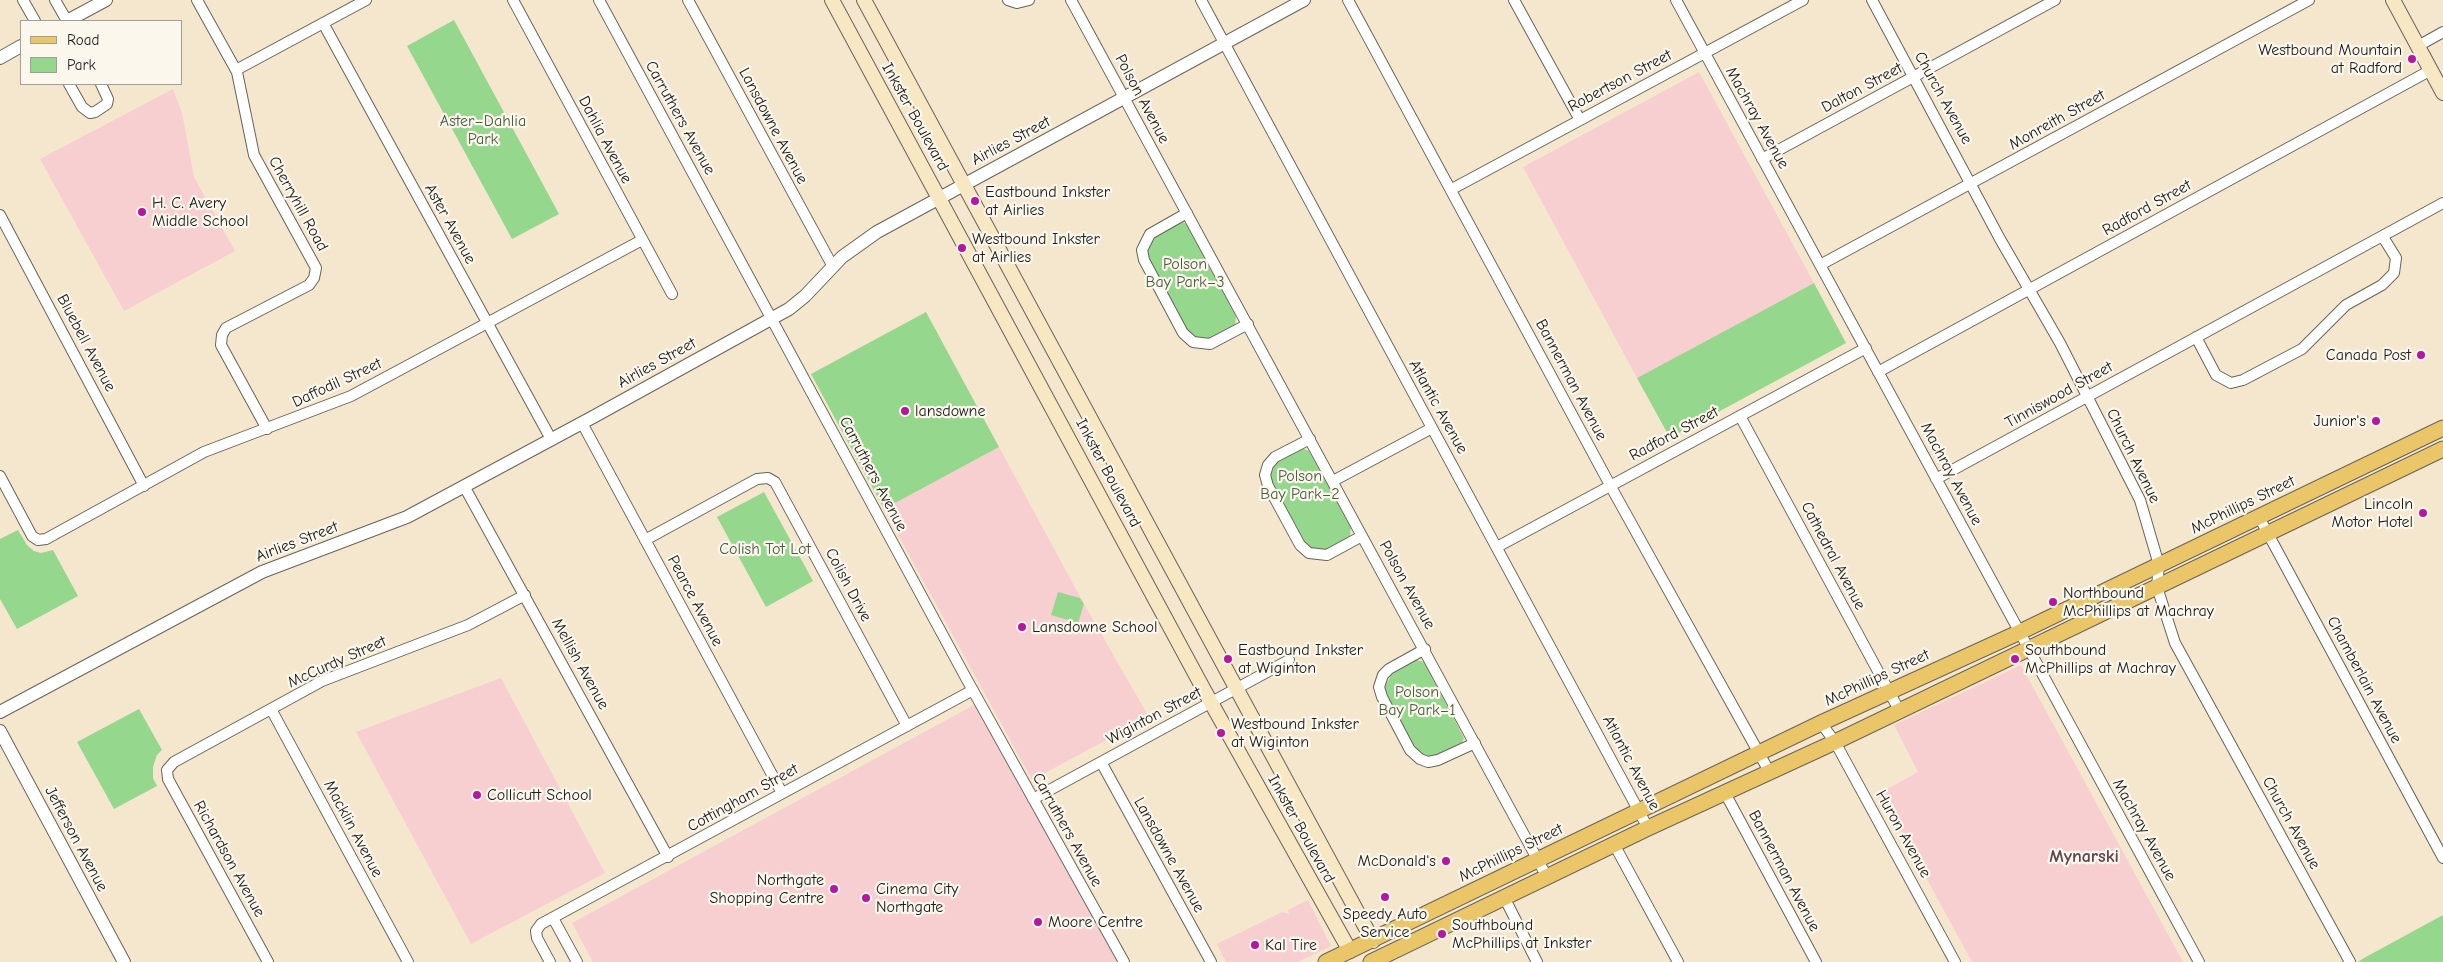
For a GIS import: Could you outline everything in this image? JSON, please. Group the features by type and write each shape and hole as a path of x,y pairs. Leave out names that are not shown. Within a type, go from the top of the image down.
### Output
{"main road":[{"name":"Inkster Boulevard","path":"832,0 1211,702 1353,956"},
{"name":"Inkster Boulevard","path":"864,0 1373,941 1378,960"},
{"path":"2393,0 2443,93"},
{"name":"McPhillips Street","path":"1326,962 1353,956 1373,941 1539,858 1641,811 1821,723 2159,566 2443,428"},
{"path":"1378,960 1648,828 1835,742 2443,449"}],"street":[{"path":"23,0 34,20"},
{"path":"55,0 66,20"},
{"path":"69,20 106,0"},
{"name":"Cherryhill Road","path":"197,0 236,70 254,155 316,268 314,278 309,285 226,328 222,336 221,345 267,429"},
{"path":"236,70 366,0"},
{"name":"Dahlia Avenue","path":"513,0 672,294"},
{"name":"Carruthers Avenue","path":"598,0 973,690 1124,962"},
{"name":"Lansdowne Avenue","path":"688,0 832,265"},
{"path":"1008,0 1017,3 1029,0"},
{"name":"Polson Avenue","path":"1071,0 1539,858 1547,877"},
{"name":"Atlantic Avenue","path":"1201,0 1641,811 1648,828"},
{"name":"Airlies Street","path":"0,712 262,572 407,518 582,423 772,319 805,296 832,265 857,244 877,232 1304,0"},
{"name":"Bannerman Avenue","path":"1348,0 1452,189 1610,486 1770,772"},
{"path":"1514,0 1580,120"},
{"name":"Machray Avenue","path":"1676,0 2199,962"},
{"name":"Robertson Street","path":"1452,189 1803,0"},
{"name":"Church Avenue","path":"1872,0 2030,289 2142,505 2159,566 2157,587 2175,643 2350,962"},
{"name":"Dalton Street","path":"1762,159 2055,0"},
{"name":"Monreith Street","path":"1820,265 2309,0"},
{"name":"Aster Avenue","path":"323,23 551,439"},
{"path":"2418,46 2443,32"},
{"path":"0,58 20,47"},
{"name":"Radford Street","path":"1878,372 2431,70"},
{"path":"70,85 82,107 90,113 107,104 108,99 101,85"},
{"name":"Tinniswood Street","path":"1936,479 2443,203"},
{"path":"1187,213 1150,234 1142,250 1144,260 1183,332 1193,342 1210,344 1248,324"},
{"name":"Bluebell Avenue","path":"0,216 144,486"},
{"path":"2196,337 2216,375 2231,383 2243,380 2302,349 2346,305 2382,285 2394,273 2396,258 2383,237"},
{"name":"Daffodil Street","path":"0,476 30,532 38,540 46,539 204,452 351,396 642,240"},
{"name":"Radford Street","path":"1498,547 1866,348"},
{"name":"Cathedral Avenue","path":"1740,416 1899,710"},
{"name":"Pearce Avenue","path":"582,423 782,793"},
{"path":"1333,481 1432,428"},
{"name":"Polson Avenue","path":"1310,439 1275,457 1268,465 1265,475 1268,486 1300,545 1308,553 1327,555 1362,536"},
{"name":"Colish Drive","path":"645,540 757,479 768,478 776,482 907,726"},
{"name":"Mellish Avenue","path":"464,486 668,857"},
{"name":"Chamberlain Avenue","path":"2259,517 2443,858"},
{"name":"McCurdy Street","path":"168,770 174,762 322,681 468,625 525,595"},
{"name":"Polson Avenue","path":"1425,649 1389,669 1379,687 1382,697 1410,750 1428,762 1438,760 1475,743"},
{"name":"Wiginton Street","path":"1033,798 1289,660"},
{"name":"Cottingham Street","path":"550,962 537,938 536,931 541,924 668,857 973,690"},
{"name":"Macklin Avenue","path":"271,709 408,962"},
{"name":"Huron Avenue","path":"1821,723 1835,742 1955,962"},
{"name":"Jefferson Avenue","path":"0,732 124,962"},
{"name":"Lansdowne Avenue","path":"1101,762 1211,962"},
{"name":"Richardson Avenue","path":"168,770 168,778 268,962"},
{"name":"Bannerman Avenue","path":"1725,793 1816,962"},
{"path":"1614,846 1678,962"},
{"path":"1505,899 1537,962"},
{"path":"552,918 577,962"}],"shaded area":[{"path":"1699,72 1814,283 1637,378 1523,167"},
{"name":"H. C. Avery Middle School","path":"173,89 182,113 194,177 235,251 124,311 40,159"},
{"name":"Lansdowne School","path":"999,447 1084,604 1149,717 1032,780 884,509"},
{"path":"2021,665 2183,962 1972,962 1880,793 1918,772 1894,725"},
{"name":"Collicutt School","path":"501,678 605,873 471,944 356,732"},
{"name":"Northgate Shopping Centre","path":"976,704 1117,962 593,962 572,923"},
{"path":"1308,900 1331,946 1298,962 1226,962 1217,944 1282,912 1289,914 1288,910"}],"green space":[{"name":"Aster–Dahlia Park","path":"454,20 559,214 512,239 407,46"},
{"name":"Polson Bay Park–3","path":"1180,221 1187,224 1236,316 1235,326 1212,339 1195,338 1187,330 1148,256 1147,249 1153,236"},
{"path":"1814,283 1846,343 1670,438 1637,378"},
{"name":"lansdowne","path":"926,312 999,447 884,509 811,374"},
{"name":"Polson Bay Park–2","path":"1302,448 1309,451 1351,527 1350,537 1327,550 1314,551 1305,546 1273,488 1270,476 1276,463"},
{"name":"Colish Tot Lot","path":"764,492 813,581 766,607 717,517"},
{"path":"18,530 27,545 34,551 41,553 53,550 78,596 17,629 0,599 0,539"},
{"path":"1058,592 1080,598 1084,604 1078,623 1051,615"},
{"name":"Polson Bay Park–1","path":"1417,660 1424,662 1464,738 1462,743 1439,756 1427,757 1413,747 1385,694 1385,687 1391,675"},
{"path":"139,709 162,750 157,755 153,767 153,778 157,786 114,809 77,742"},
{"path":"2443,915 2443,962 2358,962 2364,958"}],"place":[{"name":"Westbound Mountain at Radford","path":"2412,59"},
{"name":"Eastbound Inkster at Airlies","path":"975,201"},
{"name":"H. C. Avery Middle School","path":"142,212"},
{"name":"Westbound Inkster at Airlies","path":"962,248"},
{"name":"Canada Post","path":"2421,355"},
{"name":"lansdowne","path":"905,411"},
{"name":"Junior's","path":"2376,421"},
{"name":"Lincoln Motor Hotel","path":"2423,513"},
{"name":"Northbound McPhillips at Machray","path":"2053,602"},
{"name":"Lansdowne School","path":"1022,627"},
{"name":"Eastbound Inkster at Wiginton","path":"1228,659"},
{"name":"Southbound McPhillips at Machray","path":"2015,659"},
{"name":"Westbound Inkster at Wiginton","path":"1221,733"},
{"name":"Collicutt School","path":"477,795"},
{"name":"McDonald's","path":"1446,861"},
{"name":"Northgate Shopping Centre","path":"834,889"},
{"name":"Speedy Auto Service","path":"1385,897"},
{"name":"Cinema City Northgate","path":"866,898"},
{"name":"Moore Centre","path":"1038,922"},
{"name":"Southbound McPhillips at Inkster","path":"1442,934"},
{"name":"Kal Tire","path":"1255,945"}],"district":[{"name":"Mynarski","path":"2084,857"}]}
